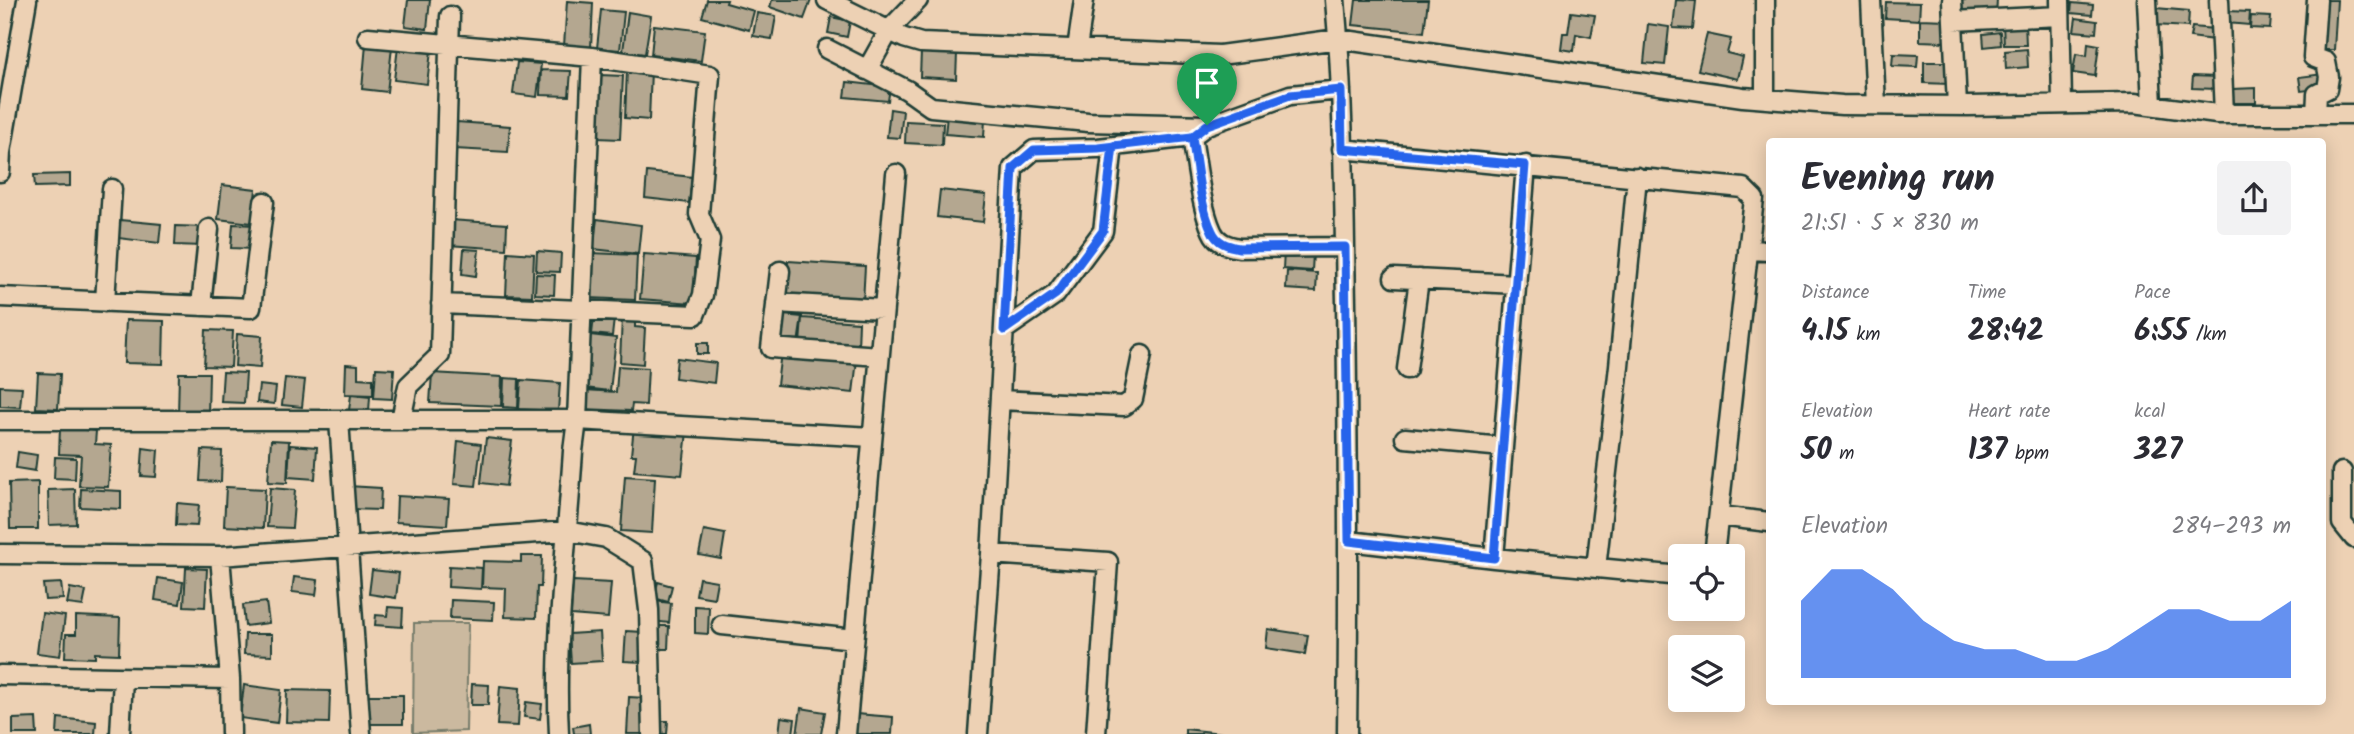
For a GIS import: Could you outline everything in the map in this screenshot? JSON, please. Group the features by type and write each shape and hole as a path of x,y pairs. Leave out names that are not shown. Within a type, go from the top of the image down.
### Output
{"street":[{"path":"0,172 1,152 27,0"},
{"path":"827,0 904,38 921,43 1220,55 1339,39 1811,104 1957,106 2134,103 2224,114 2354,114"},
{"path":"867,70 890,29 918,0"},
{"path":"1077,49 1084,0"},
{"path":"1335,0 1339,39 1345,247 1349,541 1347,734"},
{"path":"1765,0 1765,99"},
{"path":"1871,0 1875,105"},
{"path":"1952,0 1957,106"},
{"path":"2147,0 2152,105"},
{"path":"2219,0 2224,114"},
{"path":"2316,114 2317,94 2327,89 2329,77 2326,62 2313,57 2317,0"},
{"path":"1953,21 2060,8 2062,104"},
{"path":"401,420 408,386 440,355 450,16"},
{"path":"368,37 592,57 710,75 699,214 710,240 703,295 695,315 441,304"},
{"path":"827,50 907,90 931,107 1088,122 1207,125"},
{"path":"559,734 558,674 577,421 592,57"},
{"path":"978,734 1013,168 1034,150 1113,146 1192,137 1207,125 1290,95 1341,90"},
{"path":"1192,137 1212,233 1225,246 1345,247"},
{"path":"1004,330 1056,294 1103,231 1113,146"},
{"path":"1342,149 1743,188 1754,199 1715,544"},
{"path":"1494,558 1525,165"},
{"path":"846,734 897,173"},
{"path":"1595,568 1637,177"},
{"path":"105,302 112,189"},
{"path":"0,297 251,308 264,202"},
{"path":"201,306 209,229"},
{"path":"1748,250 1766,251"},
{"path":"780,271 771,348 879,356"},
{"path":"1394,278 1517,284"},
{"path":"1407,369 1419,279"},
{"path":"776,303 883,309"},
{"path":"1000,400 1124,406 1133,399 1142,355"},
{"path":"0,420 577,421 872,437"},
{"path":"339,420 361,734"},
{"path":"1405,438 1503,447"},
{"path":"2342,472 2342,523 2354,538"},
{"path":"1718,516 1766,522"},
{"path":"0,554 220,556 567,531 606,538 643,561 649,610 652,734"},
{"path":"1349,541 1668,575"},
{"path":"991,554 1108,562 1096,734"},
{"path":"220,556 230,679 231,734"},
{"path":"722,625 854,639"},
{"path":"0,675 230,679"},
{"path":"120,734 123,678"}],"shaded area":[{"path":"414,623 468,623 466,731 413,733"}],"building":[{"path":"408,0 430,0 427,29 405,26"},
{"path":"707,0 727,0 726,3 754,11 749,30 702,17"},
{"path":"772,0 811,0 804,19 770,7"},
{"path":"1356,0 1428,0 1424,32 1353,25"},
{"path":"1676,0 1696,1 1693,29 1673,28"},
{"path":"1960,0 1997,0 1996,16 1959,17"},
{"path":"2323,0 2337,0 2334,50 2320,50"},
{"path":"567,1 593,3 591,48 564,46"},
{"path":"1886,2 1920,3 1919,20 1885,18"},
{"path":"2072,3 2093,5 2092,15 2071,13"},
{"path":"2156,8 2189,11 2188,27 2155,25"},
{"path":"601,10 624,12 620,50 597,48"},
{"path":"2228,11 2250,12 2249,25 2227,23"},
{"path":"628,12 651,16 645,54 623,51"},
{"path":"1571,12 1595,15 1591,37 1576,34 1574,51 1561,49 1563,33 1568,33"},
{"path":"757,13 776,16 772,39 753,36"},
{"path":"2251,16 2271,17 2270,29 2250,28"},
{"path":"831,17 850,21 847,37 828,33"},
{"path":"2076,18 2097,21 2096,33 2074,31"},
{"path":"1920,19 1947,20 1946,42 1920,41"},
{"path":"2025,22 2026,45 2004,45 2003,23"},
{"path":"1648,24 1669,27 1665,65 1644,63"},
{"path":"654,25 705,31 701,61 651,55"},
{"path":"2192,27 2214,29 2214,40 2190,37"},
{"path":"2000,32 2001,45 1984,47 1983,34"},
{"path":"1707,34 1731,39 1727,53 1743,57 1738,79 1698,70"},
{"path":"2088,43 2099,45 2095,76 2073,73 2076,54 2087,56"},
{"path":"366,44 392,47 387,92 362,89"},
{"path":"398,47 431,51 427,84 394,80"},
{"path":"2027,49 2028,67 2006,69 2005,51"},
{"path":"921,51 957,53 956,79 920,77"},
{"path":"1893,54 1918,55 1917,67 1892,66"},
{"path":"517,62 541,64 537,97 513,94"},
{"path":"1924,62 1950,62 1949,84 1924,83"},
{"path":"627,69 651,70 649,120 625,118"},
{"path":"541,70 571,71 569,96 540,95"},
{"path":"2323,74 2325,88 2301,91 2299,77"},
{"path":"600,75 623,76 620,139 597,138"},
{"path":"2193,76 2216,77 2216,89 2192,88"},
{"path":"847,82 890,87 888,101 845,97"},
{"path":"2256,88 2256,103 2233,103 2233,89"},
{"path":"890,109 903,111 900,138 887,137"},
{"path":"947,116 985,119 984,137 945,134"},
{"path":"906,121 943,123 942,145 905,143"},
{"path":"457,122 510,126 508,152 455,149"},
{"path":"647,172 692,177 689,203 645,198"},
{"path":"70,174 70,186 35,187 34,175"},
{"path":"222,185 256,189 252,223 218,219"},
{"path":"940,190 986,195 983,222 937,217"},
{"path":"597,219 641,225 638,254 593,249"},
{"path":"120,220 161,224 159,243 118,238"},
{"path":"450,220 507,224 506,249 448,245"},
{"path":"233,224 255,225 254,249 231,248"},
{"path":"176,226 204,227 203,246 175,245"},
{"path":"464,249 479,250 476,276 462,274"},
{"path":"537,251 561,253 560,272 536,271"},
{"path":"1284,251 1313,253 1312,271 1283,269"},
{"path":"508,252 534,254 532,296 506,295"},
{"path":"591,253 637,255 635,300 589,298"},
{"path":"644,254 696,258 693,303 640,299"},
{"path":"788,261 865,266 863,302 786,296"},
{"path":"1287,271 1317,273 1316,291 1286,289"},
{"path":"536,274 555,275 554,295 535,294"},
{"path":"783,315 802,317 798,344 780,342"},
{"path":"594,317 614,319 612,336 592,334"},
{"path":"622,317 635,317 635,327 645,328 643,364 620,362"},
{"path":"802,318 859,322 858,348 800,344"},
{"path":"126,320 164,321 163,364 124,363"},
{"path":"206,330 233,331 231,367 204,366"},
{"path":"237,334 262,336 260,368 235,366"},
{"path":"590,335 616,338 610,391 585,388"},
{"path":"697,343 708,343 708,354 697,354"},
{"path":"781,352 857,360 853,393 777,385"},
{"path":"677,358 716,363 714,383 675,378"},
{"path":"346,364 358,365 358,378 373,379 373,395 345,394"},
{"path":"618,366 648,368 646,405 632,404 631,411 583,409 584,390 616,392"},
{"path":"376,368 394,369 392,399 374,398"},
{"path":"223,372 246,373 244,403 221,402"},
{"path":"38,373 60,374 58,409 36,408"},
{"path":"179,373 209,373 208,416 178,416"},
{"path":"432,373 502,377 501,406 430,403"},
{"path":"285,378 305,380 302,407 282,405"},
{"path":"504,378 519,379 518,408 503,407"},
{"path":"521,380 560,383 558,411 519,409"},
{"path":"259,385 276,387 274,404 257,402"},
{"path":"0,386 22,387 20,407 0,406"},
{"path":"351,395 370,397 369,411 349,410"},
{"path":"634,426 687,432 682,475 634,471 636,455 631,455"},
{"path":"60,428 96,431 95,444 111,445 108,487 79,486 81,455 59,454"},
{"path":"486,438 512,441 506,486 481,483"},
{"path":"271,440 289,441 287,483 268,482"},
{"path":"458,441 481,444 476,486 454,484"},
{"path":"290,445 317,447 315,479 288,477"},
{"path":"143,448 158,450 156,477 141,476"},
{"path":"202,450 222,451 221,482 200,481"},
{"path":"18,452 37,455 35,471 16,468"},
{"path":"55,457 76,458 75,479 54,478"},
{"path":"625,476 655,478 652,533 621,531"},
{"path":"38,482 38,529 10,529 9,483"},
{"path":"348,486 381,488 380,510 347,509"},
{"path":"226,487 265,489 263,528 224,526"},
{"path":"270,488 295,490 292,528 267,527"},
{"path":"75,489 76,524 49,525 48,490"},
{"path":"81,489 121,491 121,509 80,507"},
{"path":"397,496 449,499 447,525 396,522"},
{"path":"177,503 199,505 197,526 176,525"},
{"path":"704,530 725,534 721,559 699,555"},
{"path":"521,556 542,556 536,618 505,617 506,588 482,587 483,561 521,562"},
{"path":"449,566 482,568 481,589 448,587"},
{"path":"186,568 207,569 205,607 184,606"},
{"path":"372,570 399,573 396,598 369,594"},
{"path":"294,577 318,580 316,595 292,592"},
{"path":"158,578 183,582 180,604 155,600"},
{"path":"699,578 717,581 714,598 696,595"},
{"path":"573,581 611,583 608,618 571,615"},
{"path":"658,582 672,586 668,602 654,598"},
{"path":"61,583 63,599 45,600 43,584"},
{"path":"70,588 86,591 83,606 67,604"},
{"path":"451,600 494,602 493,620 450,618"},
{"path":"654,601 671,603 669,623 652,621"},
{"path":"266,602 269,623 245,626 243,605"},
{"path":"695,606 709,607 708,634 695,633"},
{"path":"388,607 403,608 402,627 375,625 376,615 387,616"},
{"path":"42,613 65,616 60,656 37,653"},
{"path":"76,616 120,618 119,654 95,653 95,658 65,657 66,634 76,634"},
{"path":"652,626 669,626 668,649 651,649"},
{"path":"1268,629 1308,635 1305,654 1266,648"},
{"path":"626,631 643,632 641,662 624,661"},
{"path":"600,632 602,661 571,663 569,634"},
{"path":"245,634 272,634 272,655 244,654"},
{"path":"472,684 489,685 488,705 471,705"},
{"path":"244,685 281,690 277,723 240,718"},
{"path":"500,686 520,688 518,726 497,725"},
{"path":"287,690 330,691 329,723 286,722"},
{"path":"366,695 403,695 403,724 367,724"},
{"path":"629,697 645,698 643,734 627,734"},
{"path":"526,702 542,704 540,719 524,717"},
{"path":"801,708 825,712 821,734 797,734"},
{"path":"856,714 893,717 892,734 855,734"},
{"path":"781,717 795,719 793,734 779,734"},
{"path":"36,718 37,734 13,734 13,719"},
{"path":"58,718 96,722 95,734 57,734"},
{"path":"657,721 668,721 667,734 657,734"},
{"path":"589,724 590,734 574,734 573,727"},
{"path":"1185,729 1221,733 1221,734 1185,734"}],"route":[{"path":"1207,125 1192,137 1113,146 1103,231 1056,294 1004,330 1013,168 1034,150 1098,148 1113,146 1192,137 1212,233 1225,246 1345,247 1349,541 1494,558 1525,165 1342,149 1341,90 1290,95 1207,125"}]}
